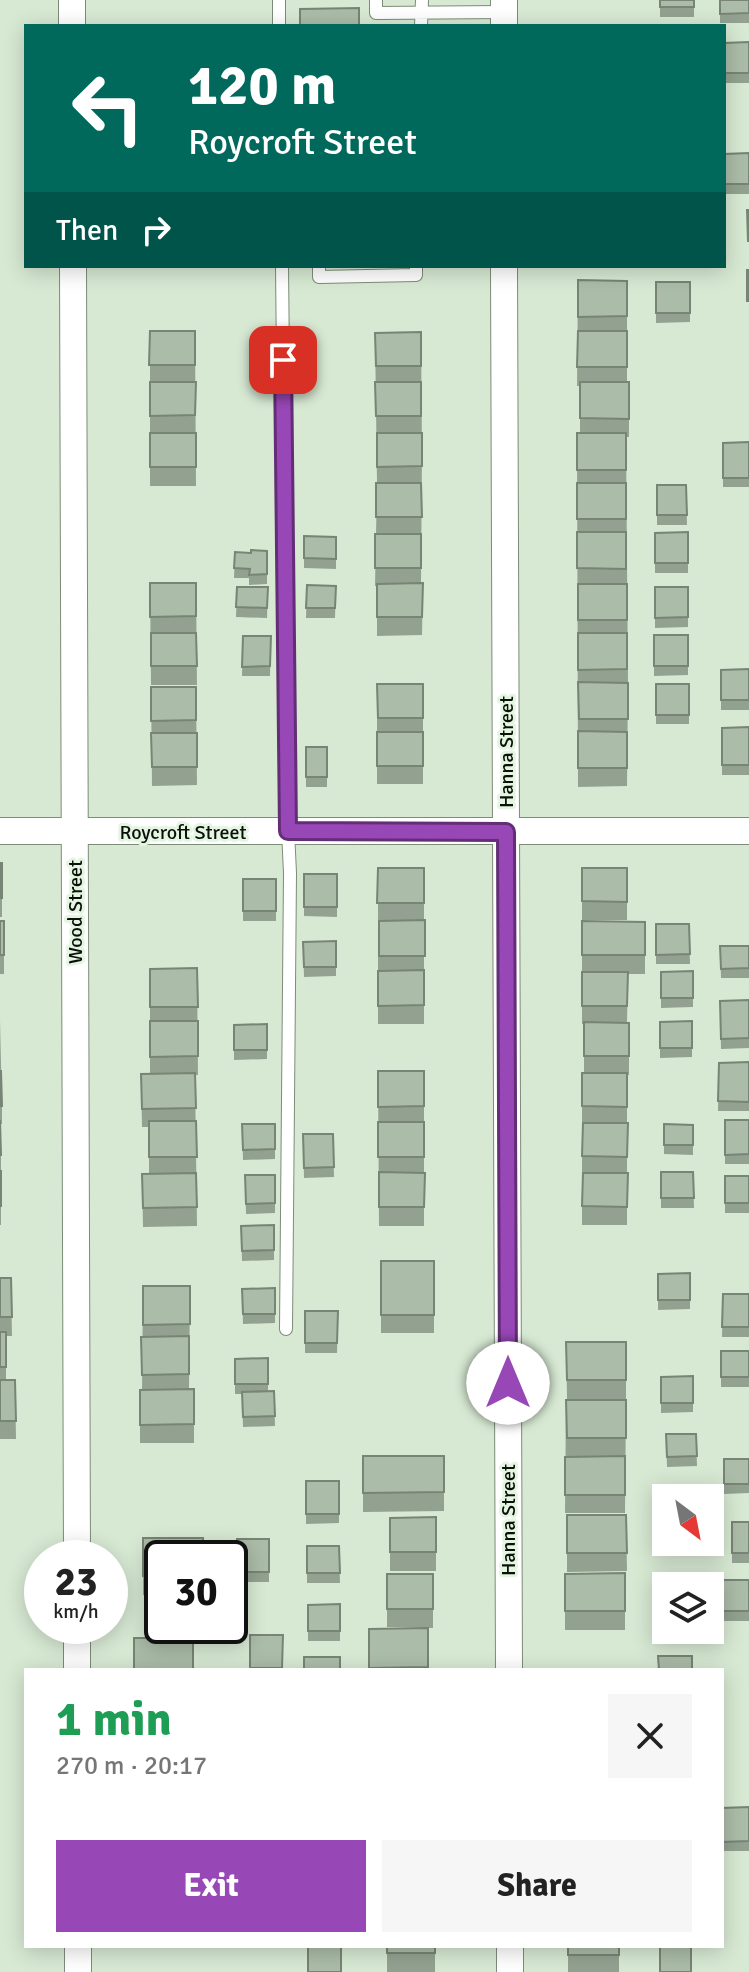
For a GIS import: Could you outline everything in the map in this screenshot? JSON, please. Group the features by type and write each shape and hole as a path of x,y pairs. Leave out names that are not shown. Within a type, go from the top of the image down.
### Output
{"street":[{"path":"72,0 72,24"},
{"name":"Wood Street","path":"73,268 77,1540"},
{"name":"Hanna Street","path":"504,268 509,1668"},
{"name":"Roycroft Street","path":"0,831 749,831"},
{"path":"77,1644 77,1668"},
{"path":"78,1948 78,1972"},
{"path":"510,1948 510,1972"}],"lane":[{"path":"279,0 279,24"},
{"path":"376,6 422,6 504,13"},
{"path":"282,268 290,873 286,1329"},
{"path":"319,268 319,277 416,275 416,268"}],"building":[{"path":"660,0 694,0 694,7 660,7"},
{"path":"720,0 749,0 749,13 720,14"},
{"path":"359,8 359,24 300,24 300,9"},
{"path":"749,42 749,73 726,73 726,43"},
{"path":"749,153 749,184 726,184 726,154"},
{"path":"749,210 749,241 748,241"},
{"path":"749,270 749,301 747,301"},
{"path":"578,280 627,281 627,316 578,317"},
{"path":"656,282 690,282 690,313 656,313"},
{"path":"150,331 195,331 195,365 149,365"},
{"path":"578,331 627,331 627,367 577,367"},
{"path":"421,332 421,366 376,366 375,333"},
{"path":"150,382 196,382 195,415 150,416"},
{"path":"375,382 421,382 421,416 376,416"},
{"path":"580,382 629,382 629,419 580,418"},
{"path":"150,433 196,433 196,467 150,467"},
{"path":"377,433 422,433 422,466 377,467"},
{"path":"577,433 626,433 626,470 577,470"},
{"path":"749,442 749,478 723,478 723,443"},
{"path":"376,483 421,483 422,517 376,517"},
{"path":"577,483 626,483 626,519 577,519"},
{"path":"657,485 686,485 687,515 657,515"},
{"path":"577,532 626,532 626,569 577,568"},
{"path":"688,532 688,563 655,563 655,533"},
{"path":"375,534 421,534 421,568 375,568"},
{"path":"304,536 336,537 336,559 304,558"},
{"path":"251,550 267,551 267,574 249,575 250,569 234,568 235,552 251,553"},
{"path":"150,583 196,583 196,616 150,617"},
{"path":"423,583 422,617 377,617 377,584"},
{"path":"578,584 627,584 627,620 578,620"},
{"path":"307,585 336,586 335,608 306,608"},
{"path":"237,587 268,587 267,608 236,607"},
{"path":"655,587 688,587 688,617 655,618"},
{"path":"151,633 196,633 197,666 151,666"},
{"path":"578,633 627,633 627,669 578,670"},
{"path":"654,635 688,635 688,666 654,666"},
{"path":"243,636 271,636 270,666 242,667"},
{"path":"749,669 749,700 721,700 721,670"},
{"path":"578,682 628,683 628,719 579,719"},
{"path":"377,684 423,684 423,718 378,718"},
{"path":"656,684 689,684 689,715 656,715"},
{"path":"151,687 196,687 196,720 151,721"},
{"path":"749,727 749,765 722,765 722,728"},
{"path":"578,731 627,732 627,768 578,768"},
{"path":"377,732 423,732 423,766 377,766"},
{"path":"151,733 197,733 197,767 152,767"},
{"path":"306,747 327,747 327,777 306,777"},
{"path":"2,863 2,898 0,898"},
{"path":"378,868 424,868 424,903 377,903"},
{"path":"582,868 627,868 627,902 582,901"},
{"path":"304,874 337,874 337,907 304,907"},
{"path":"243,879 276,879 276,911 243,911"},
{"path":"425,920 425,956 379,956 379,921"},
{"path":"0,921 4,921 4,955 0,955"},
{"path":"582,921 645,922 645,955 582,955"},
{"path":"656,924 689,924 690,954 656,955"},
{"path":"336,941 336,967 304,967 303,942"},
{"path":"720,946 749,946 749,968 721,969"},
{"path":"197,968 198,1007 150,1007 150,969"},
{"path":"424,970 424,1005 378,1006 378,971"},
{"path":"693,971 693,998 661,998 661,972"},
{"path":"582,972 628,972 627,1006 582,1006"},
{"path":"749,1000 749,1038 721,1039 720,1001"},
{"path":"150,1021 198,1021 198,1056 150,1057"},
{"path":"692,1021 692,1048 660,1048 660,1022"},
{"path":"584,1022 629,1023 629,1056 584,1056"},
{"path":"267,1024 267,1050 234,1050 234,1025"},
{"path":"749,1062 749,1102 718,1101 719,1063"},
{"path":"1,1071 2,1106 0,1106"},
{"path":"378,1071 424,1071 424,1106 378,1107"},
{"path":"195,1073 196,1108 142,1109 141,1074"},
{"path":"582,1073 627,1073 627,1107 582,1106"},
{"path":"725,1120 749,1120 749,1154 725,1155"},
{"path":"149,1121 196,1121 197,1157 149,1157"},
{"path":"378,1122 424,1122 424,1157 378,1157"},
{"path":"583,1123 628,1123 627,1157 582,1156"},
{"path":"242,1124 275,1124 275,1149 243,1150"},
{"path":"664,1124 693,1125 693,1145 664,1145"},
{"path":"303,1134 333,1134 334,1167 304,1168"},
{"path":"379,1172 425,1173 424,1207 379,1207"},
{"path":"661,1172 693,1172 694,1198 661,1198"},
{"path":"196,1173 197,1207 143,1208 142,1174"},
{"path":"583,1173 628,1173 627,1207 582,1206"},
{"path":"245,1175 275,1175 275,1203 246,1204"},
{"path":"725,1176 749,1176 749,1203 725,1203"},
{"path":"274,1225 274,1250 242,1251 241,1226"},
{"path":"381,1261 434,1261 434,1315 381,1315"},
{"path":"690,1273 690,1300 658,1300 658,1274"},
{"path":"0,1278 11,1278 12,1317 0,1317"},
{"path":"143,1286 190,1286 190,1324 143,1325"},
{"path":"275,1288 275,1314 243,1314 242,1289"},
{"path":"723,1294 749,1294 749,1327 722,1327"},
{"path":"305,1311 338,1311 337,1343 305,1343"},
{"path":"0,1332 6,1332 6,1367 0,1367"},
{"path":"189,1336 189,1374 142,1375 141,1337"},
{"path":"566,1342 626,1342 626,1380 567,1380"},
{"path":"721,1351 749,1351 749,1377 721,1377"},
{"path":"268,1358 268,1384 235,1384 235,1359"},
{"path":"693,1376 693,1403 661,1403 661,1377"},
{"path":"0,1380 15,1380 16,1421 0,1421"},
{"path":"194,1389 194,1424 140,1425 140,1390"},
{"path":"274,1391 275,1416 243,1417 242,1392"},
{"path":"566,1400 626,1400 626,1438 567,1438"},
{"path":"666,1434 696,1434 697,1456 667,1457"},
{"path":"363,1456 444,1456 444,1492 363,1493"},
{"path":"625,1456 625,1495 565,1495 565,1457"},
{"path":"724,1459 749,1459 749,1484 724,1484"},
{"path":"306,1481 339,1481 339,1514 306,1514"},
{"path":"567,1515 626,1515 627,1553 567,1553"},
{"path":"436,1517 436,1552 390,1552 390,1518"},
{"path":"732,1522 749,1522 749,1553 732,1553"},
{"path":"143,1538 203,1538 144,1540 143,1576"},
{"path":"269,1539 269,1572 248,1572 248,1540 237,1540"},
{"path":"307,1546 339,1546 340,1573 307,1573"},
{"path":"625,1573 625,1611 565,1611 565,1574"},
{"path":"387,1574 433,1574 433,1609 387,1609"},
{"path":"724,1580 749,1580 749,1611 724,1611"},
{"path":"340,1604 340,1631 308,1631 308,1605"},
{"path":"428,1628 428,1667 369,1668 369,1629"},
{"path":"250,1635 283,1635 282,1668 250,1668"},
{"path":"134,1638 144,1638 144,1644 193,1644 193,1668 134,1668"},
{"path":"658,1656 692,1656 692,1668 659,1668"},
{"path":"304,1657 340,1657 340,1668 304,1668"},
{"path":"749,1807 749,1841 724,1842 724,1808"},
{"path":"308,1948 341,1948 341,1972 308,1972"},
{"path":"387,1948 435,1948 435,1953 387,1953"},
{"path":"568,1948 619,1948 619,1955 568,1955"},
{"path":"660,1948 691,1948 691,1972 660,1972"}],"route":[{"path":"283,360 288,831 506,832 508,1383"}]}
